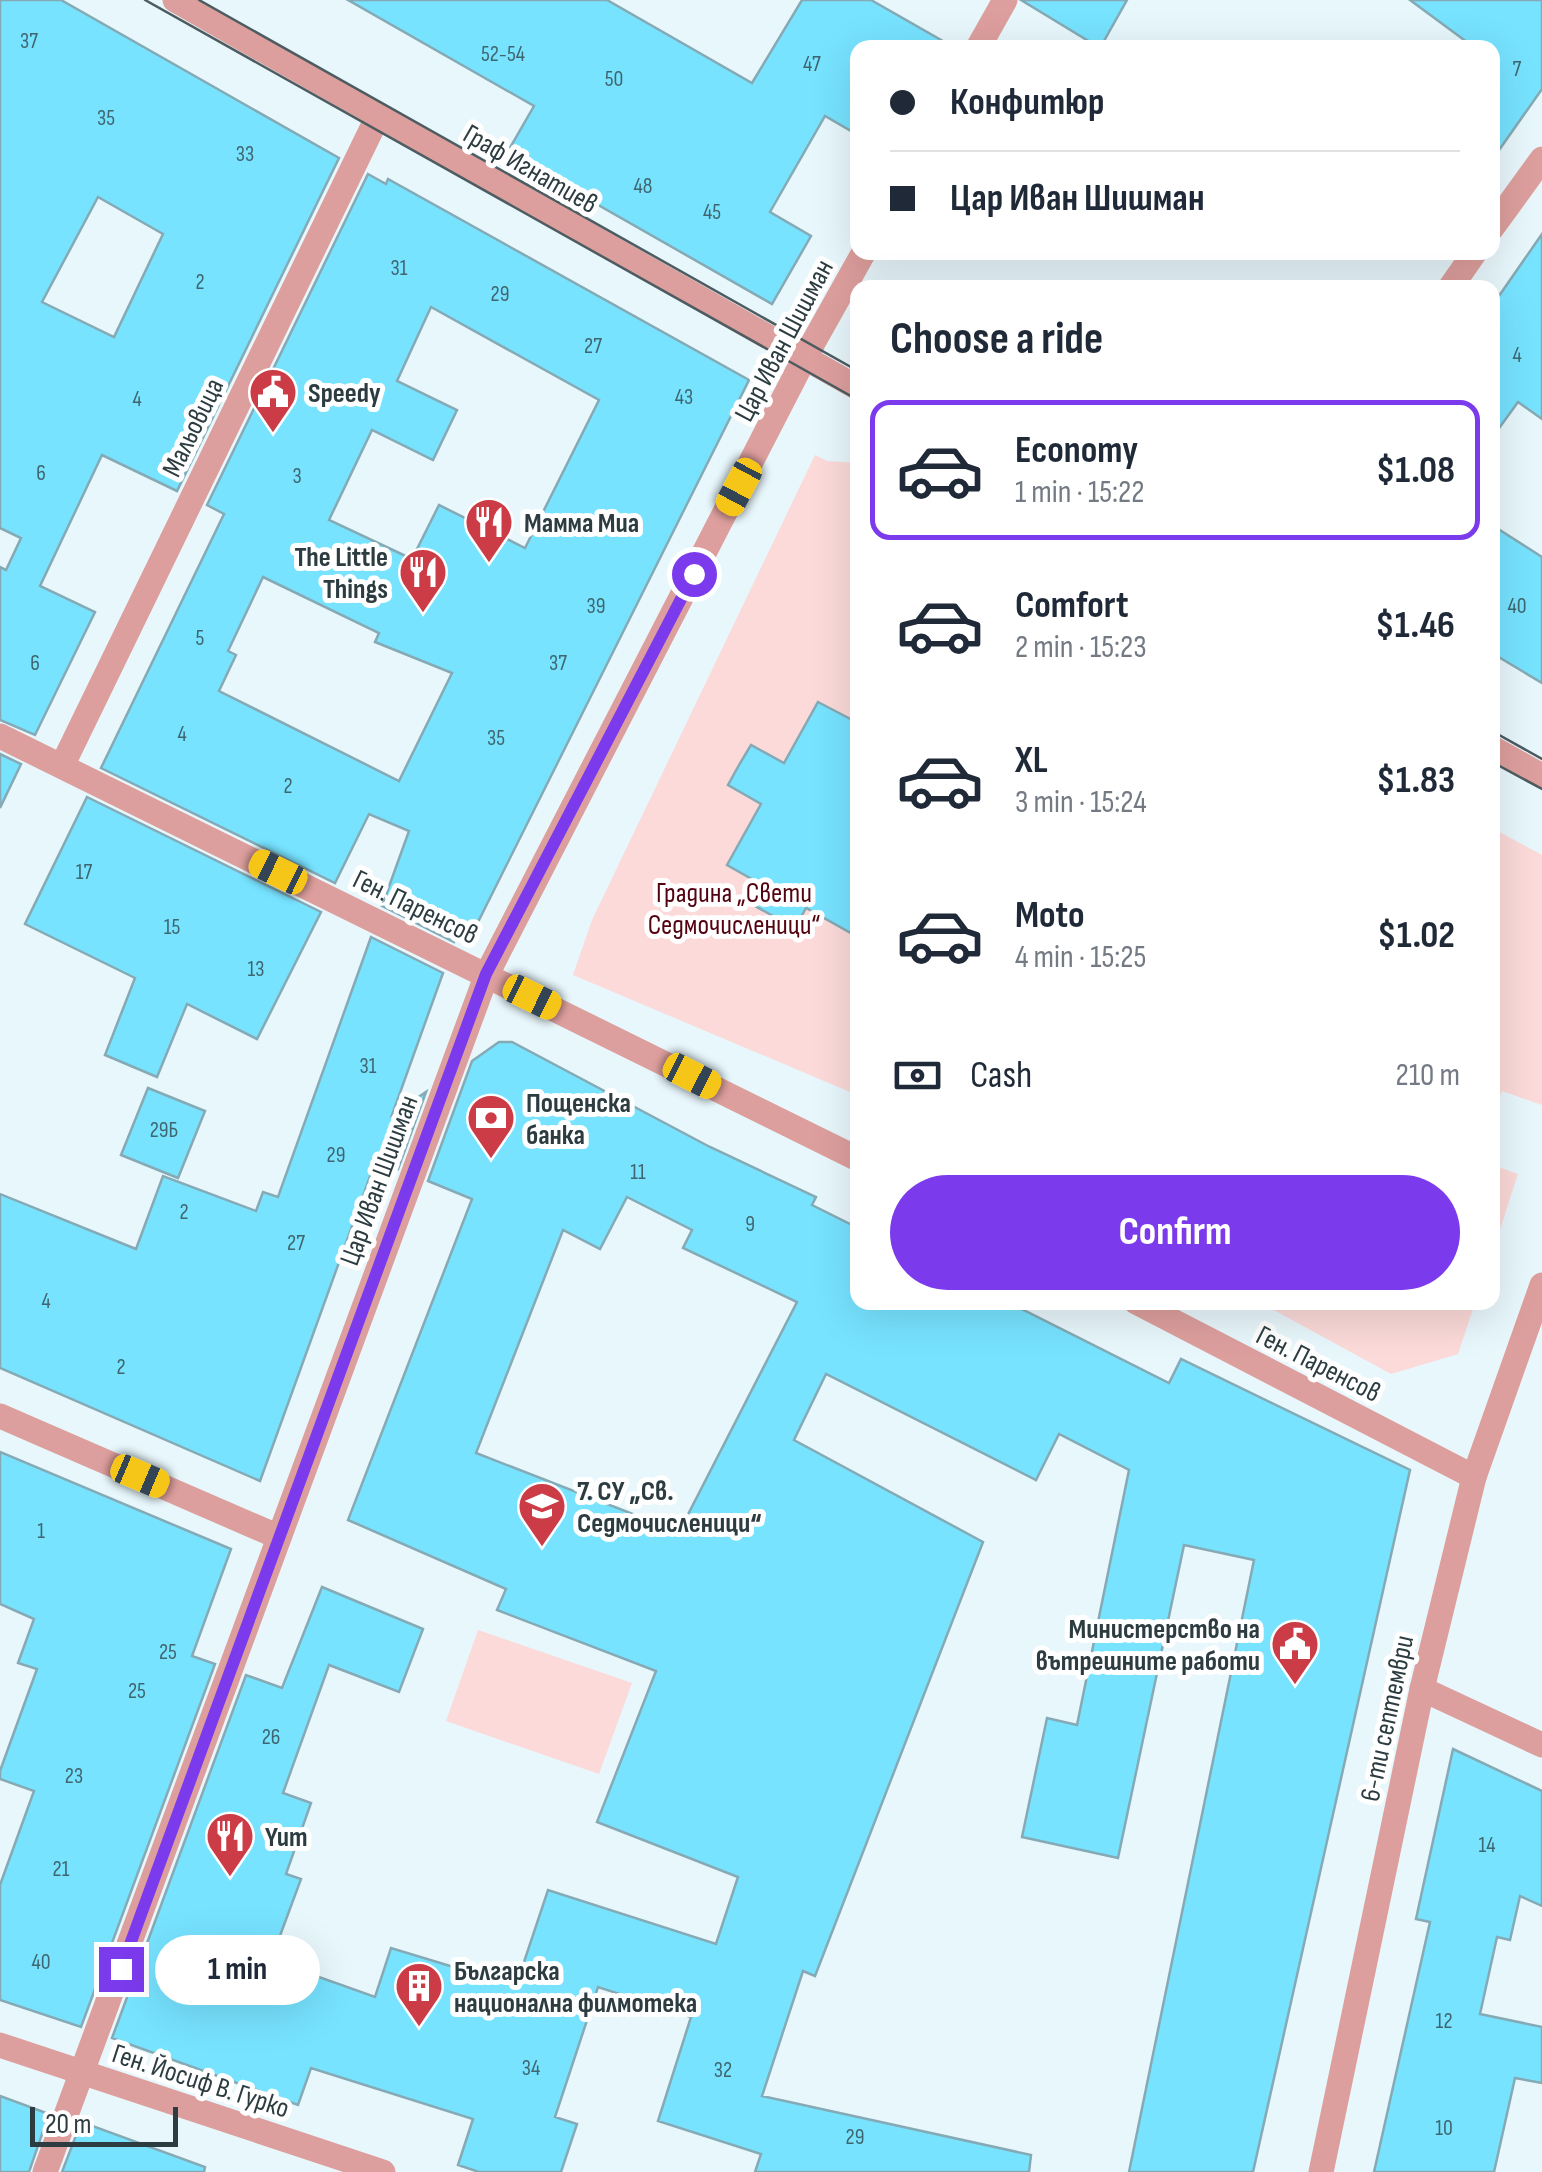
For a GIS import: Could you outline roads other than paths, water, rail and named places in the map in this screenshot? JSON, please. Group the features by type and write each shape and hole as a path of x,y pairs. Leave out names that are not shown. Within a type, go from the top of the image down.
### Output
{"street":[{"name":"Граф Игнатиев","path":"175,0 850,384"},
{"path":"982,40 1004,0"},
{"name":"Мальовица","path":"62,766 378,116"},
{"path":"1500,217 1542,159"},
{"name":"Цар Иван Шишман","path":"45,2172 486,974 804,358 859,260"},
{"name":"Ген. Паренсов","path":"0,736 850,1155"},
{"path":"1500,752 1542,776"},
{"name":"6-ти септември","path":"1321,2172 1422,1689 1474,1477 1542,1286"},
{"name":"Ген. Паренсов","path":"1151,1310 1474,1477"},
{"path":"0,1416 279,1536"},
{"path":"1422,1689 1542,1745"},
{"name":"Ген. Йосиф В. Гурко","path":"0,2046 383,2172"}],"tram line":[{"path":"145,0 850,396"},
{"path":"199,0 850,366"},
{"path":"1500,735 1542,759"},
{"path":"1500,766 1542,789"}],"place":[{"name":"Speedy","path":"273,434"},
{"name":"Мамма Миа","path":"489,564"},
{"name":"The Little Things","path":"423,614"},
{"name":"Пощенска банка","path":"491,1160"},
{"name":"7. СУ „Св. Седмочисленици“","path":"542,1548"},
{"name":"Министерство на вътрешните работи","path":"1295,1686"},
{"name":"Yum","path":"230,1878"},
{"name":"Българска национална филмотека","path":"419,2028"}],"park label":[{"name":"Градина „Свети Седмочисленици“","path":"734,908"}]}
